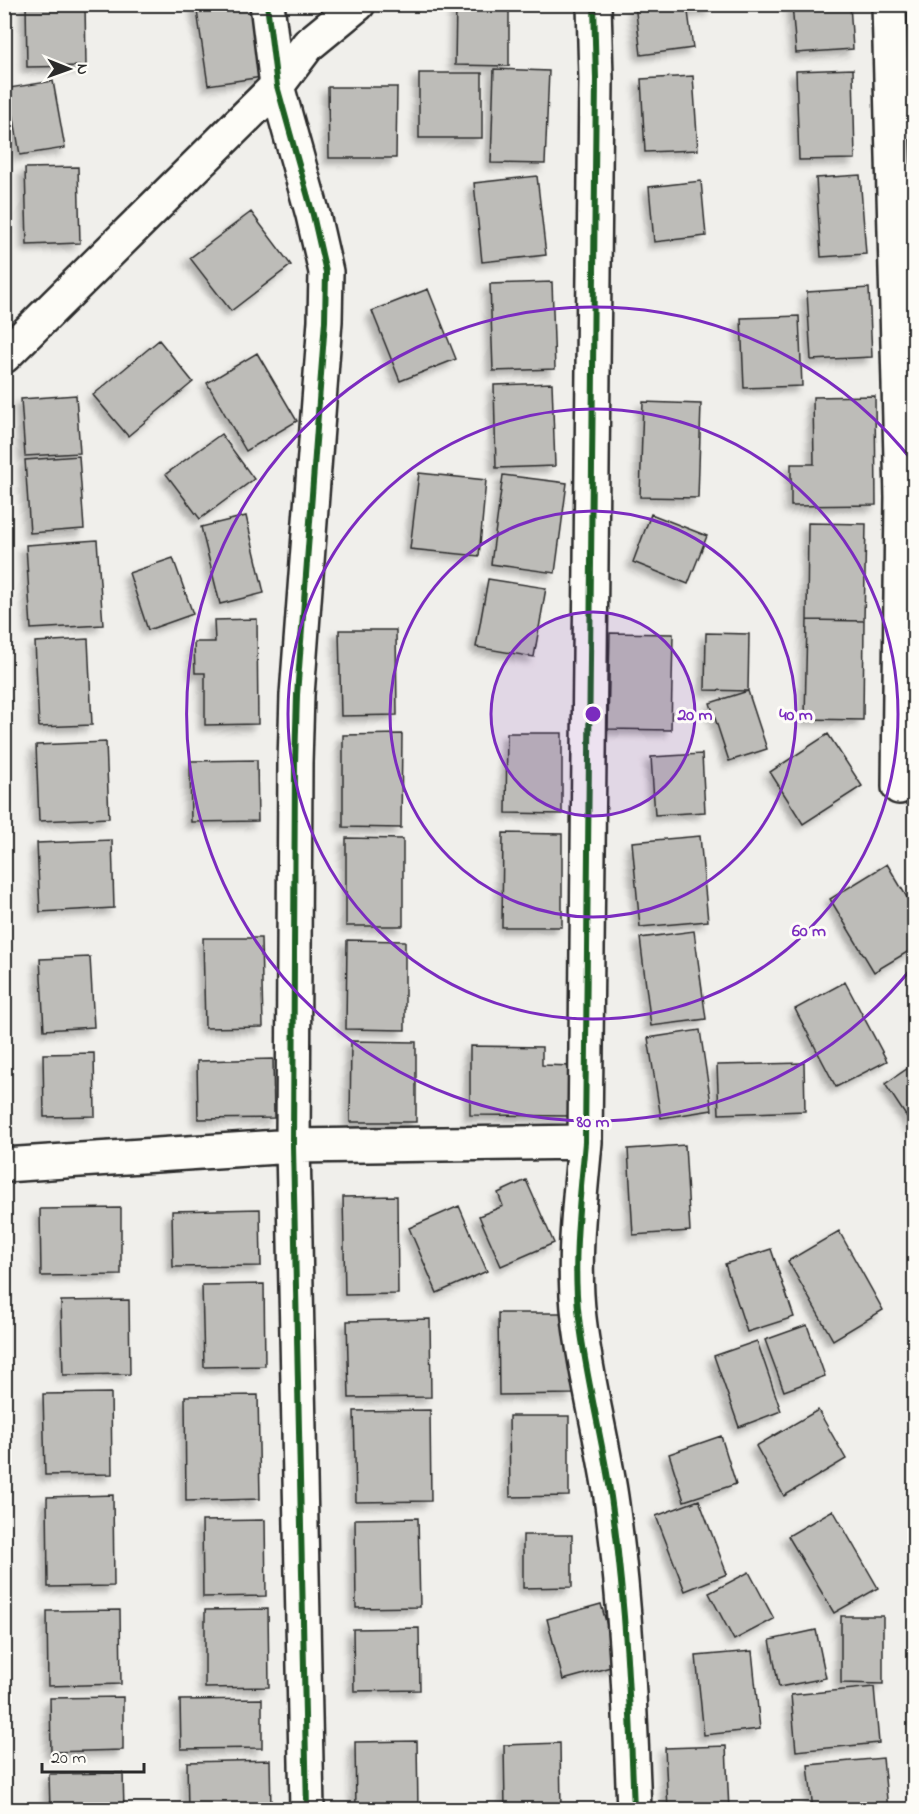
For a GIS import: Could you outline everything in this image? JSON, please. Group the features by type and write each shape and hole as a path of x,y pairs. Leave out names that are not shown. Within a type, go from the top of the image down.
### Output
{"street":[{"path":"267,4 277,86 313,215 326,272 325,321 297,695 292,1146 307,1809"},
{"path":"4,356 277,86 308,45 358,4"},
{"path":"594,4 596,79 585,1142 577,1235 579,1317 611,1496 622,1588 629,1680 634,1809"},
{"path":"889,4 908,496 899,788"},
{"path":"4,1165 292,1146 585,1142"}],"building":[{"path":"26,4 85,4 86,66 27,67"},
{"path":"196,4 251,4 262,77 208,85"},
{"path":"456,4 509,4 509,66 455,65"},
{"path":"635,4 711,4 712,9 688,12 693,48 641,55"},
{"path":"792,4 850,4 853,49 796,53"},
{"path":"494,69 549,71 545,164 491,163"},
{"path":"853,69 855,159 799,160 796,71"},
{"path":"419,73 482,73 482,138 419,138"},
{"path":"693,76 698,150 645,152 641,79"},
{"path":"53,81 65,148 20,155 9,88"},
{"path":"328,87 397,87 396,158 329,158"},
{"path":"78,167 80,243 27,245 25,168"},
{"path":"860,175 866,254 821,257 816,178"},
{"path":"537,176 546,255 482,262 474,183"},
{"path":"701,181 706,236 654,242 649,187"},
{"path":"251,212 291,265 231,311 190,258"},
{"path":"552,282 555,369 493,371 490,284"},
{"path":"869,288 872,357 811,360 807,292"},
{"path":"428,289 456,359 400,381 372,311"},
{"path":"799,316 802,386 744,388 741,318"},
{"path":"159,340 193,382 128,436 93,395"},
{"path":"257,353 297,421 246,451 207,383"},
{"path":"552,383 555,466 496,468 494,385"},
{"path":"76,395 80,453 25,456 21,399"},
{"path":"875,396 876,505 791,506 791,464 814,464 813,397"},
{"path":"643,402 701,404 698,498 640,497"},
{"path":"221,434 254,479 200,519 166,474"},
{"path":"79,456 84,529 30,533 25,460"},
{"path":"419,473 486,480 479,556 410,549"},
{"path":"503,475 567,483 555,573 491,564"},
{"path":"651,514 707,536 688,584 633,562"},
{"path":"246,516 264,593 220,604 201,527"},
{"path":"808,523 866,524 864,621 807,620"},
{"path":"97,540 103,625 31,629 26,545"},
{"path":"173,558 193,614 148,630 129,573"},
{"path":"488,579 546,588 534,657 476,647"},
{"path":"257,619 258,724 205,725 205,673 195,673 194,642 215,642 214,620"},
{"path":"807,620 864,621 863,720 805,719"},
{"path":"339,630 396,630 397,715 341,716"},
{"path":"610,633 673,634 671,730 608,729"},
{"path":"706,633 749,634 748,691 705,690"},
{"path":"88,639 92,725 39,727 35,642"},
{"path":"748,691 767,749 729,761 710,703"},
{"path":"507,733 562,733 562,814 506,813"},
{"path":"402,734 401,828 343,827 343,735"},
{"path":"828,734 862,786 803,824 770,772"},
{"path":"106,742 109,818 39,821 36,745"},
{"path":"702,754 705,812 655,815 651,757"},
{"path":"257,760 258,821 191,822 190,761"},
{"path":"503,833 562,834 562,927 502,927"},
{"path":"700,836 708,921 640,927 632,842"},
{"path":"346,838 403,839 403,926 346,926"},
{"path":"112,840 114,908 40,912 37,843"},
{"path":"887,864 914,909 914,948 874,972 830,899"},
{"path":"694,931 706,1019 651,1026 640,938"},
{"path":"203,938 261,938 263,1027 205,1028"},
{"path":"347,940 405,941 405,1030 346,1029"},
{"path":"90,957 94,1027 44,1030 40,959"},
{"path":"845,982 887,1061 836,1087 795,1009"},
{"path":"700,1030 712,1110 661,1118 648,1038"},
{"path":"351,1041 416,1042 416,1122 350,1122"},
{"path":"470,1046 542,1047 542,1065 573,1066 572,1116 470,1115"},
{"path":"94,1053 95,1116 44,1117 43,1054"},
{"path":"273,1059 274,1118 198,1119 197,1061"},
{"path":"804,1063 805,1111 719,1114 717,1065"},
{"path":"914,1064 914,1128 885,1084"},
{"path":"685,1145 690,1231 633,1235 628,1149"},
{"path":"526,1180 554,1243 501,1266 479,1216 503,1206 498,1193"},
{"path":"397,1196 398,1294 345,1295 343,1197"},
{"path":"459,1206 487,1271 437,1293 409,1228"},
{"path":"121,1208 121,1275 41,1276 40,1209"},
{"path":"260,1209 261,1266 173,1267 172,1211"},
{"path":"839,1231 883,1310 833,1340 788,1261"},
{"path":"771,1249 794,1317 747,1332 725,1264"},
{"path":"264,1284 265,1366 204,1367 202,1285"},
{"path":"129,1300 130,1374 63,1375 61,1301"},
{"path":"498,1313 572,1313 573,1394 499,1395"},
{"path":"430,1319 431,1397 349,1398 347,1321"},
{"path":"807,1325 825,1376 784,1391 765,1340"},
{"path":"757,1341 781,1411 739,1427 714,1356"},
{"path":"111,1393 112,1474 45,1475 43,1394"},
{"path":"258,1395 260,1499 186,1501 185,1396"},
{"path":"430,1410 431,1501 356,1502 354,1411"},
{"path":"818,1410 846,1459 784,1496 756,1446"},
{"path":"509,1416 569,1416 569,1496 510,1497"},
{"path":"721,1436 736,1484 684,1501 669,1454"},
{"path":"113,1495 114,1586 48,1587 47,1497"},
{"path":"699,1500 727,1574 685,1591 656,1516"},
{"path":"833,1510 878,1588 834,1613 788,1536"},
{"path":"418,1518 420,1607 356,1608 355,1519"},
{"path":"265,1520 266,1596 203,1597 202,1521"},
{"path":"523,1535 572,1535 572,1587 523,1588"},
{"path":"749,1572 774,1619 734,1640 709,1593"},
{"path":"601,1604 618,1665 563,1680 547,1619"},
{"path":"268,1609 269,1687 205,1688 205,1610"},
{"path":"120,1610 121,1684 48,1686 47,1611"},
{"path":"841,1616 883,1616 883,1684 841,1683"},
{"path":"419,1628 420,1690 354,1691 353,1629"},
{"path":"816,1630 826,1678 779,1687 770,1640"},
{"path":"752,1651 760,1729 704,1735 696,1656"},
{"path":"874,1687 879,1743 796,1751 791,1695"},
{"path":"123,1697 123,1750 51,1752 50,1698"},
{"path":"262,1699 262,1748 181,1749 180,1700"},
{"path":"417,1741 418,1810 356,1810 355,1742"},
{"path":"560,1743 561,1810 505,1810 504,1745"},
{"path":"726,1746 729,1810 668,1810 665,1748"},
{"path":"883,1758 888,1810 813,1810 808,1765"},
{"path":"270,1760 271,1810 188,1810 187,1762"},
{"path":"123,1773 124,1810 50,1810 49,1774"}],"cycle path":[{"path":"267,4 277,86 313,215 326,272 325,321 297,695 295,763 293,1146 307,1810"},
{"path":"594,4 596,79 585,1142 576,1274 582,1341 611,1497 620,1575 629,1692 634,1810"}]}
